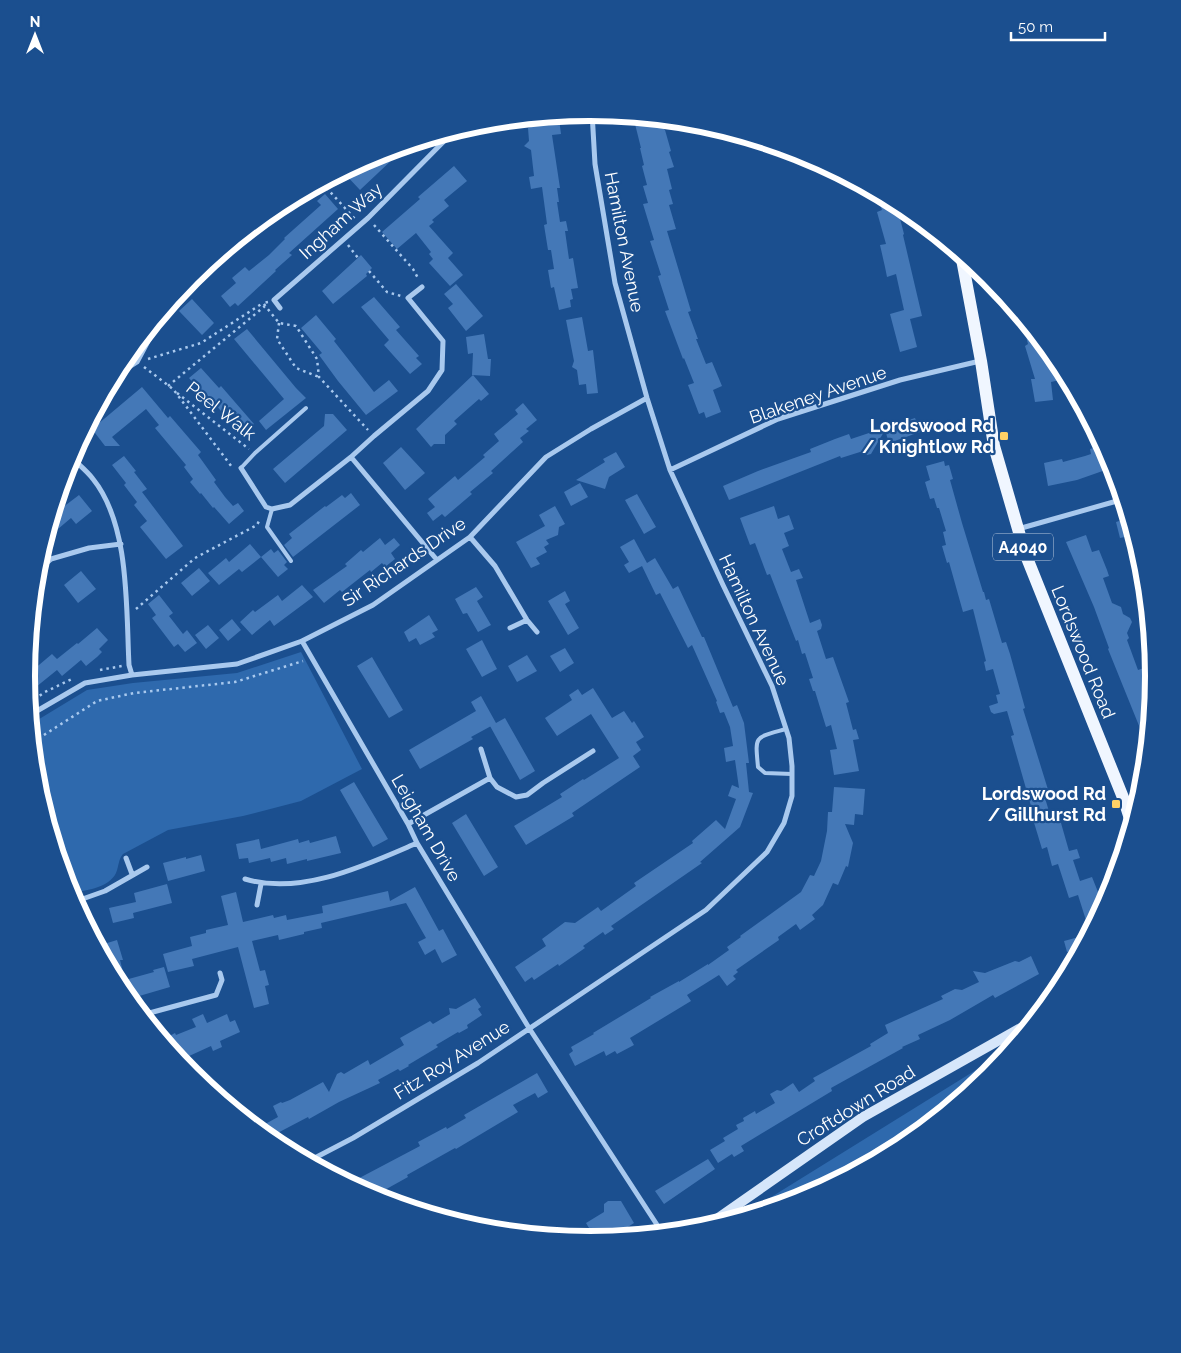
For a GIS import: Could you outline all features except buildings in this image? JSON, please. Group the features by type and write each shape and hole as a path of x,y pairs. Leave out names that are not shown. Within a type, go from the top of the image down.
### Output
{"main road":[{"name":"Lordswood Road","path":"963,265 981,361 994,446 1025,553 1128,814"}],"street":[{"name":"Hamilton Avenue","path":"529,1028 706,910 767,852 784,823 792,796 789,738 772,686 722,585 670,470 647,398 615,283 595,164 593,121"},
{"name":"Ingham Way","path":"274,300 368,218 444,141"},
{"path":"241,468 266,507 272,509 290,505 351,458 428,391 442,370 443,341 408,298 422,287"},
{"path":"274,300 280,308"},
{"path":"131,366 137,362 149,339"},
{"name":"Blakeney Avenue","path":"670,470 778,419 900,380 981,361"},
{"name":"Sir Richards Drive","path":"36,712 85,684 132,675 237,664 302,641 373,605 470,537 546,458 591,429 647,398"},
{"path":"351,458 437,560"},
{"path":"78,463 94,479 110,508 121,544 129,665 132,675"},
{"path":"1018,529 1118,501"},
{"path":"470,537 495,566 527,620 537,632"},
{"path":"47,562 51,559 89,548 121,544"},
{"path":"510,628 527,620"},
{"name":"Leigham Drive","path":"302,641 417,842 529,1028"},
{"path":"481,749 490,778 497,787 516,797 528,795 543,783 593,751"},
{"path":"408,824 490,778"},
{"path":"244,879 261,884 315,880 364,865 417,842"},
{"path":"126,858 132,874"},
{"path":"82,899 105,892 132,874 147,867"},
{"path":"257,905 261,884"},
{"path":"149,1013 216,995 222,980 220,973"},
{"name":"Fitz Roy Avenue","path":"314,1158 353,1138 478,1063 529,1028 658,1228"},
{"name":"Croftdown Road","path":"721,1216 863,1117 1020,1029"}],"lane":[{"path":"241,468 254,453 306,408"},
{"path":"272,509 267,527 291,561"},
{"path":"786,729 766,735 755,744 758,767 766,773 792,774"}],"path":[{"path":"327,188 361,224"},
{"path":"368,218 413,269 422,287"},
{"path":"343,240 358,258"},
{"path":"369,271 387,292 408,298"},
{"path":"137,362 201,344 274,300"},
{"path":"264,305 279,323 296,326 317,359 319,377"},
{"path":"168,386 264,305"},
{"path":"279,323 277,339 296,368 319,377 374,436"},
{"name":"Peel Walk","path":"137,362 254,453"},
{"name":"Peel Walk","path":"173,390 232,467 241,468"},
{"path":"127,616 195,558 257,525 266,507"},
{"path":"39,738 97,702 134,693 235,682 312,658"}],"shaded area":[{"path":"301,652 362,769 301,801 243,816 168,830 123,854 116,873 108,882 96,888 78,892 64,855 54,820 46,785 37,720 87,690 133,683 237,673"},
{"path":"991,1061 957,1094 929,1117 868,1158 803,1190 755,1207"}],"place":[{"name":"Lordswood Rd / Knightlow Rd","path":"1004,436"},
{"name":"Lordswood Rd / Gillhurst Rd","path":"1116,804"}]}
